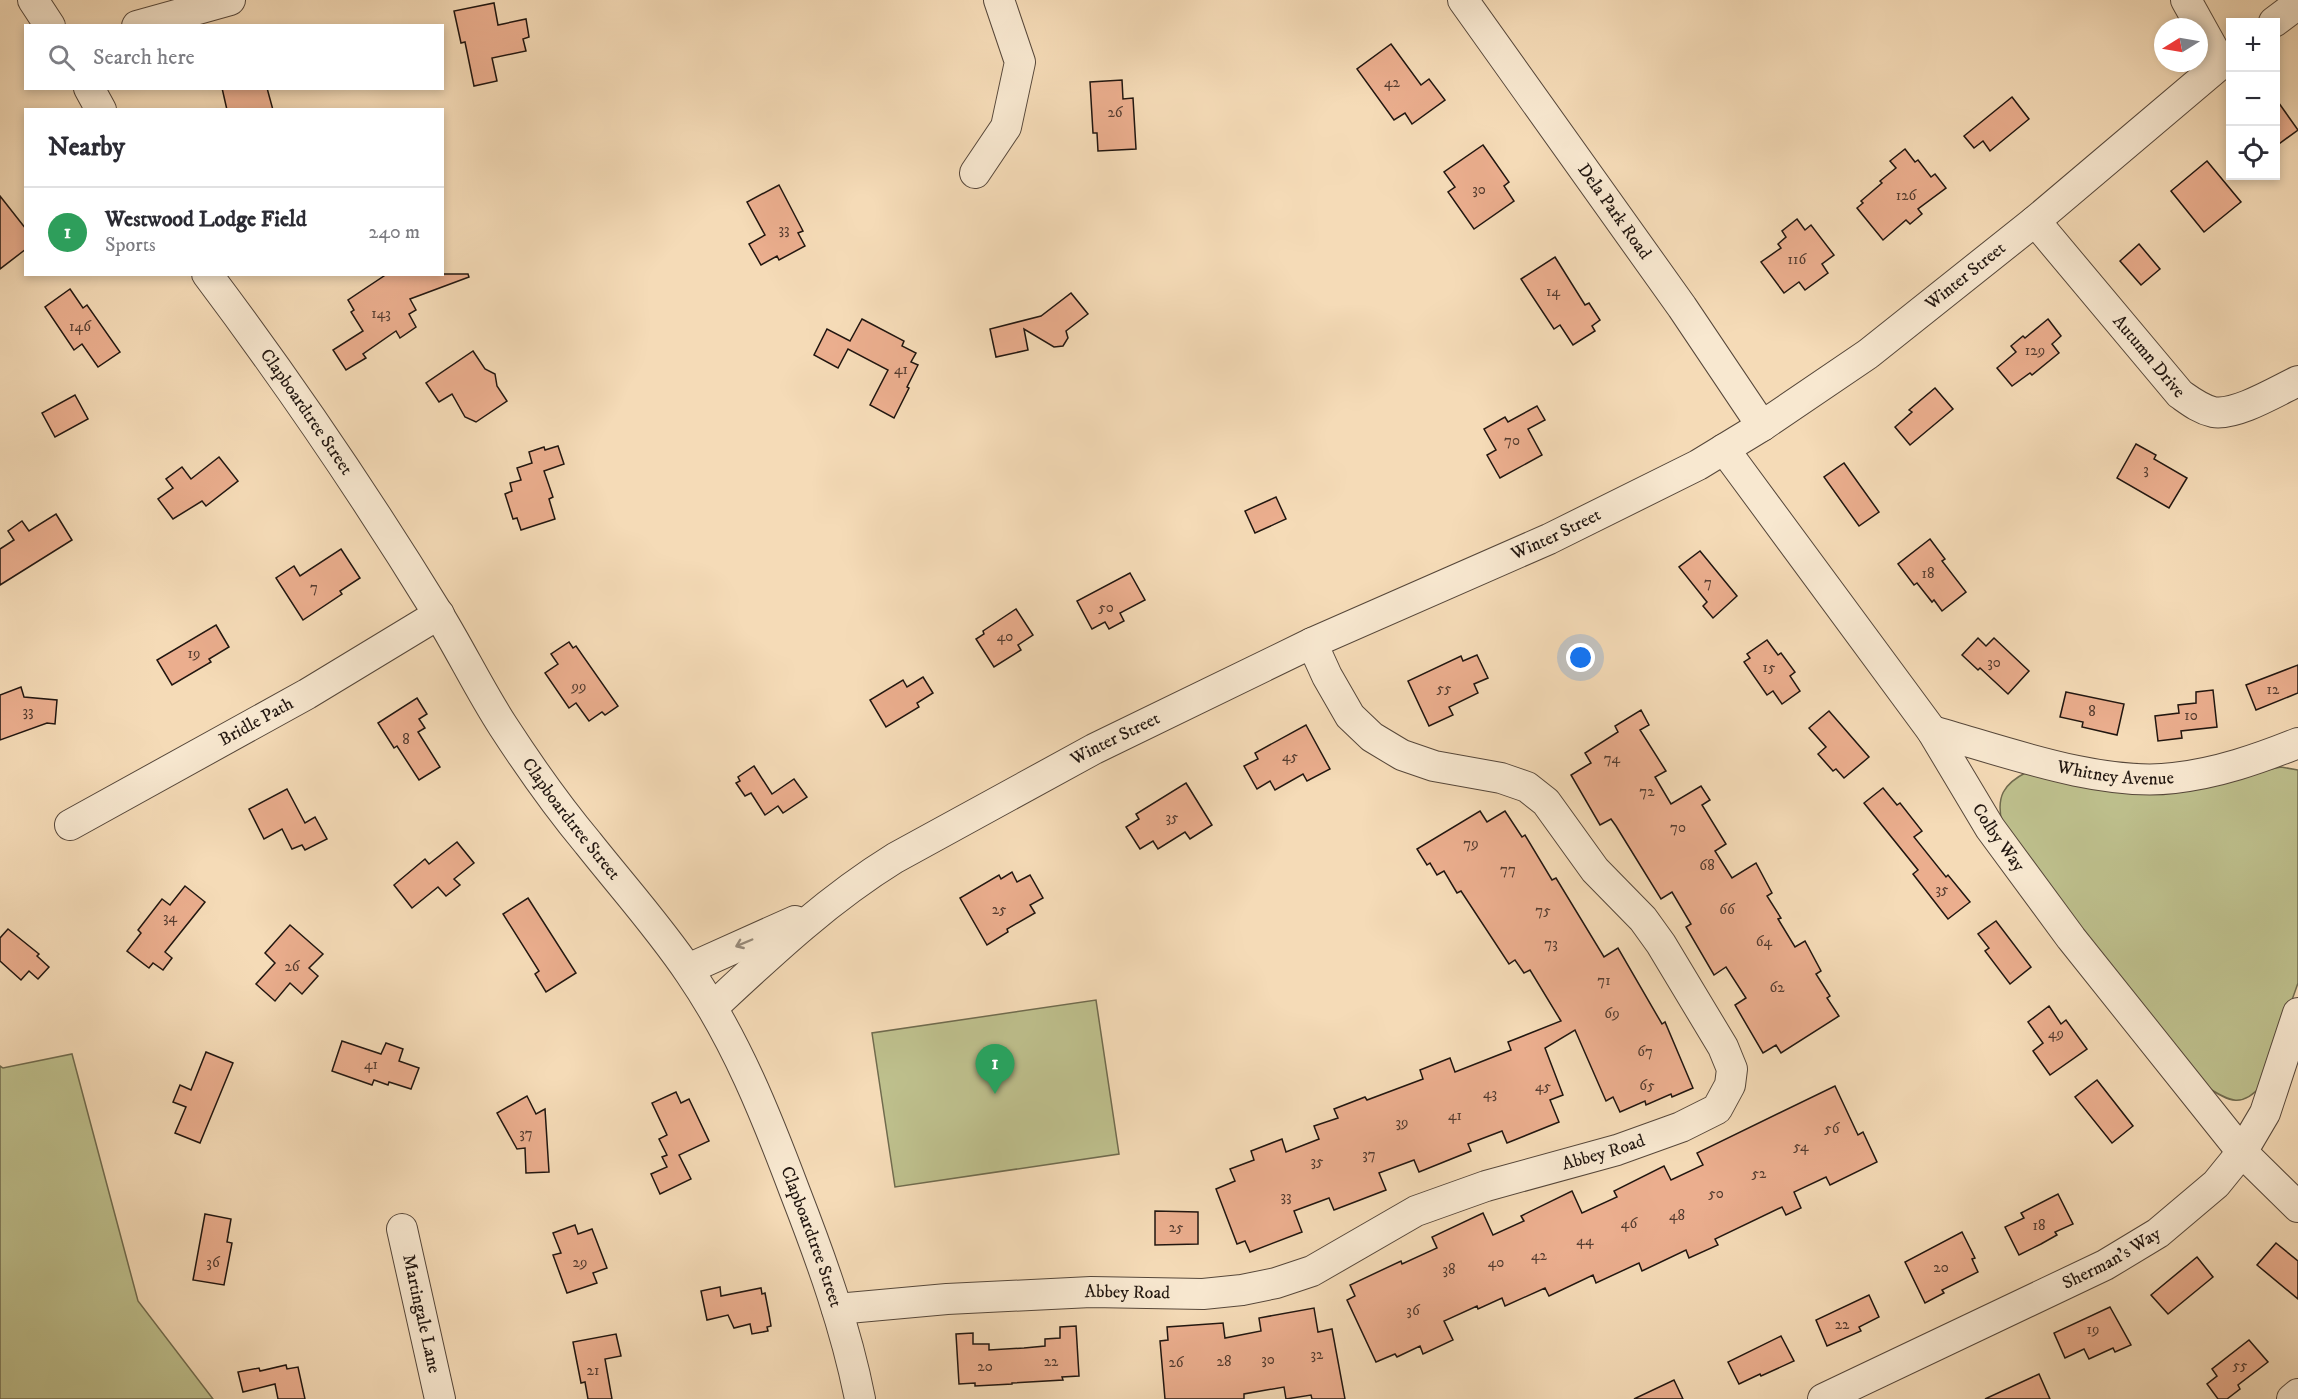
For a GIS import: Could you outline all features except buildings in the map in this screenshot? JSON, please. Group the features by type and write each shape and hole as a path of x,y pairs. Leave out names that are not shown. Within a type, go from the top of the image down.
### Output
{"street":[{"path":"33,0 49,24"},
{"path":"145,24 230,0"},
{"path":"975,173 1006,127 1020,62 999,0"},
{"name":"Dela Park Road","path":"1463,0 1682,307 1762,426"},
{"path":"2186,0 2226,59"},
{"path":"2279,18 2298,4"},
{"name":"Winter Street","path":"713,1007 817,912 895,858 1094,749 1312,643 1549,539 1698,465 1762,426 1868,354 2034,221 2226,59"},
{"path":"90,90 100,108"},
{"name":"Autumn Drive","path":"2034,221 2180,393 2196,406 2215,412 2245,407 2298,381"},
{"name":"Clapboardtree Street","path":"208,276 278,369 341,461 439,614 502,724 552,798 688,969 713,1007 760,1100 812,1235 837,1309 860,1399"},
{"name":"Colby Way","path":"1724,449 1932,731 1990,828 2071,938 2242,1152 2298,1207"},
{"name":"Bridle Path","path":"70,825 307,694 439,614"},
{"name":"Abbey Road","path":"837,1309 947,1299 1091,1292 1203,1294 1242,1290 1276,1283 1312,1271 1416,1211 1486,1186 1617,1150 1682,1128 1717,1109 1730,1085 1732,1069 1723,1047 1649,927 1620,893 1595,870 1546,802 1527,787 1501,778 1434,766 1402,755 1372,737 1350,716 1327,676 1312,643"},
{"name":"Whitney Avenue","path":"1932,731 2060,767 2116,777 2173,778 2239,766 2298,743"},
{"name":"Winter Street","path":"688,969 817,912"},
{"name":"Sherman's Way","path":"1823,1399 2105,1265 2158,1233 2216,1184 2242,1152 2265,1113 2298,1013"},
{"name":"Martingale Lane","path":"402,1229 440,1399"},
{"path":"2292,1399 2298,1394"}],"green space":[{"path":"2281,767 2298,770 2298,983 2262,1085 2242,1100 2229,1099 2207,1087 2097,950 2002,823 2001,799 2003,792 2012,781 2027,772 2266,770"},
{"path":"1096,1000 1119,1154 895,1187 872,1033"},
{"path":"72,1054 138,1301 213,1399 0,1399 0,1066 3,1068"}],"place":[{"name":"Westwood Lodge Field","path":"995,1094"}]}
